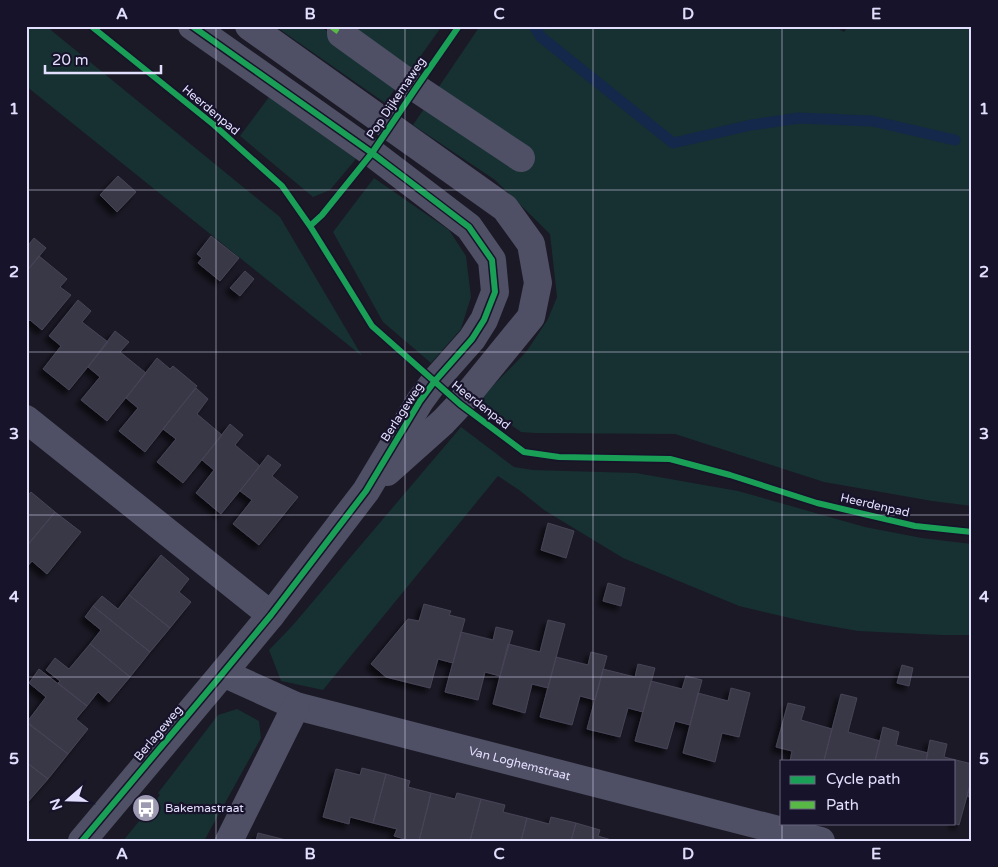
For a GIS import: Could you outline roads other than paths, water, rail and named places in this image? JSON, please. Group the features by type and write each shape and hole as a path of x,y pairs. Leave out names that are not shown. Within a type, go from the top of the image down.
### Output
{"street":[{"name":"Berlageweg","path":"82,841 271,614 366,491 420,401 472,339 484,320 495,292 492,260 469,227 372,153 192,26"},
{"name":"Berlageweg","path":"249,26 505,208 531,244 538,283 531,317 443,422 366,491"},
{"path":"341,26 341,34 416,88 520,158"},
{"path":"26,419 271,614"},
{"name":"Van Loghemstraat","path":"223,673 296,706 821,841"},
{"path":"229,841 296,706"}],"waterway":[{"path":"534,26 541,37 673,143 751,125 799,118 872,121 955,140"}],"place":[{"name":"Bakemastraat","path":"146,808"}]}
